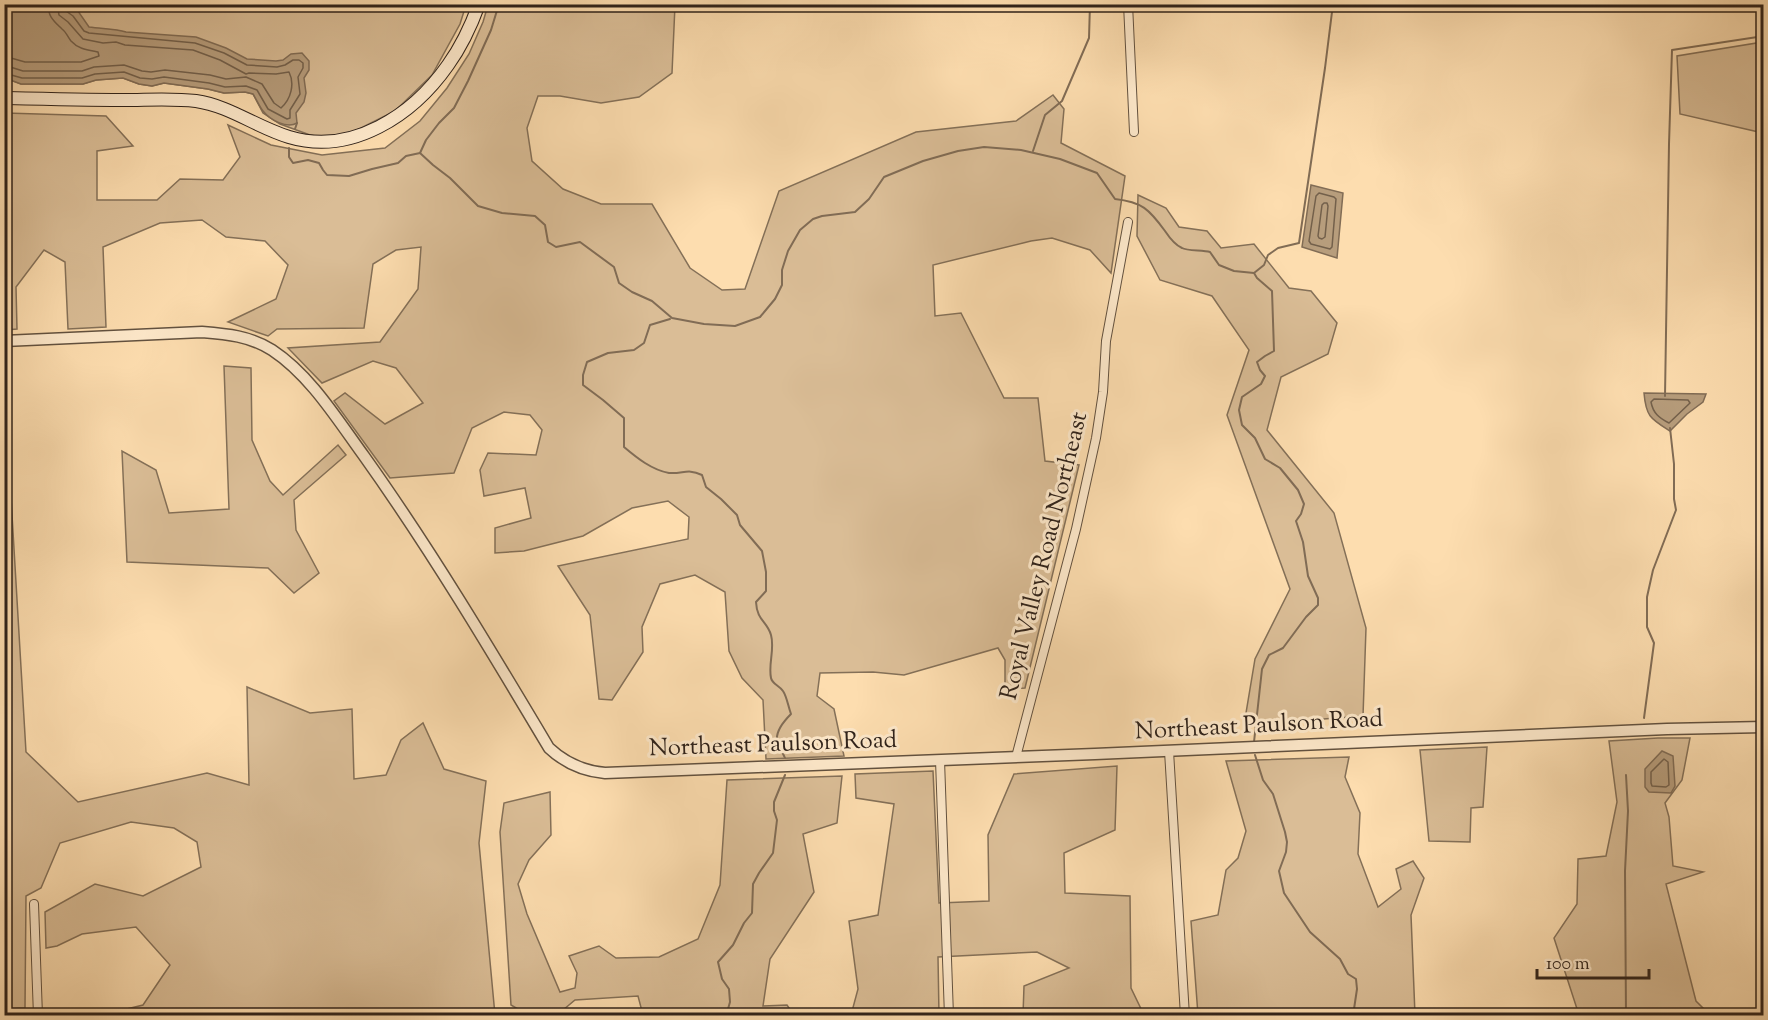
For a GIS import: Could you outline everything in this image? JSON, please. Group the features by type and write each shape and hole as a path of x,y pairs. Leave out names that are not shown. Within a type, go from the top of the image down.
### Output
{"main road":[{"path":"4,98 193,101 229,110 290,137 320,141 345,139 365,134 383,125 423,95 453,58 478,4"}],"street":[{"path":"1128,4 1134,132"},
{"name":"Royal Valley Road Northeast","path":"1016,757 1077,529 1099,425 1106,340 1128,222"},
{"name":"Northeast Paulson Road","path":"4,341 202,332 221,333 255,341 280,355 324,401 397,502 458,597 549,748 574,766 604,773 1764,727"},
{"path":"1169,751 1185,1016"},
{"path":"940,760 949,1016"},
{"path":"34,904 38,1016"}],"shaded area":[{"path":"576,4 577,6 675,5 672,73 639,97 601,103 560,96 538,96 527,128 532,161 563,189 601,204 652,204 690,268 722,290 745,289 779,191 916,132 1016,121 1053,95 1064,109 1061,143 1125,176 1111,273 1090,250 1052,238 933,265 935,316 961,313 1004,398 1038,398 1045,461 1079,465 1025,688 1005,689 1005,660 998,648 904,675 873,672 820,673 817,696 834,709 844,756 766,759 763,700 742,678 729,651 725,592 695,575 660,584 642,627 643,652 612,700 599,699 590,615 558,566 688,539 689,517 668,501 632,508 583,536 524,551 495,553 495,528 531,518 525,488 484,496 480,470 488,453 536,455 542,430 530,415 504,412 472,428 454,473 390,478 334,401 345,393 385,424 423,403 396,368 373,361 322,383 288,348 380,342 418,289 421,247 396,250 373,264 364,328 277,329 268,336 228,322 276,299 288,265 265,241 226,237 202,220 160,223 103,247 106,327 68,329 65,262 44,250 16,287 17,329 5,330 5,113 106,116 133,146 97,151 97,200 157,200 180,179 223,180 240,157 228,125 271,145 322,155 385,148 420,121 447,88 469,54 488,5"},
{"path":"4,5 466,5 460,24 432,75 395,111 347,135 323,137 310,135 280,124 263,113 253,94 245,92 224,93 164,83 152,86 123,78 96,80 83,84 21,84 5,78"},
{"path":"1763,42 1763,133 1680,114 1677,56"},
{"path":"1138,195 1166,208 1179,227 1207,231 1221,248 1254,244 1289,288 1311,291 1337,323 1328,354 1281,377 1267,430 1334,513 1366,628 1363,716 1244,725 1255,659 1290,589 1227,415 1249,350 1212,296 1160,280 1137,236"},
{"path":"224,366 251,368 252,440 270,481 283,495 338,445 346,455 294,500 296,530 319,573 294,593 268,568 127,562 122,451 156,470 169,513 229,509"},
{"path":"5,447 8,447 26,752 78,802 207,773 249,785 247,687 310,713 352,709 354,779 386,775 401,740 423,723 444,769 486,781 479,843 495,1015 102,1015 143,1005 170,965 136,927 82,934 57,946 46,948 45,912 95,884 143,896 201,867 197,842 174,828 131,822 60,843 41,888 26,896 25,1008 5,1009"},
{"path":"1690,738 1682,780 1665,803 1669,817 1673,866 1703,872 1666,884 1696,1001 1710,1015 1579,1015 1554,938 1577,904 1578,859 1606,856 1617,802 1609,741"},
{"path":"1487,747 1483,807 1471,808 1470,842 1429,841 1420,750"},
{"path":"1349,757 1345,777 1360,813 1358,854 1378,907 1401,889 1396,869 1413,861 1424,878 1411,915 1415,1015 1198,1015 1191,921 1218,915 1226,870 1238,858 1246,831 1226,761"},
{"path":"1117,766 1115,830 1064,853 1065,893 1130,896 1131,988 1144,1015 1023,1015 1024,986 1069,968 1037,952 938,957 939,1015 851,1015 858,989 849,921 878,915 894,804 856,798 855,774 933,771 939,903 989,901 988,835 1014,774"},
{"path":"842,776 837,823 803,834 814,892 770,959 763,1006 787,1005 794,1015 643,1015 638,996 575,1000 557,1015 528,1015 511,1005 500,832 504,803 550,792 551,835 529,860 518,884 527,914 560,992 575,988 577,973 569,956 599,946 616,958 659,957 698,939 720,885 727,780"}],"water":[{"path":"4,5 66,5 78,11 89,27 196,37 247,59 276,61 283,60 291,54 302,53 309,61 309,70 304,78 306,93 304,102 296,113 297,123 288,125 270,118 253,94 245,92 224,93 164,83 152,86 123,78 96,80 83,84 21,84 5,78"},
{"path":"1311,185 1343,193 1337,258 1302,247"},
{"path":"1644,393 1706,394 1703,402 1670,431 1648,412"},
{"path":"1662,751 1673,756 1675,786 1671,793 1649,792 1645,787 1645,769"}],"waterway":[{"path":"420,153 426,140 454,108 491,30 499,4"},
{"path":"1033,151 1045,115 1062,101 1089,38 1090,4"},
{"path":"1254,273 1264,265 1268,255 1278,248 1299,243 1333,4"},
{"path":"1665,396 1672,50 1764,36"},
{"path":"295,129 297,123"},
{"path":"420,153 478,206 502,213 535,216 545,225 548,242 556,247 580,242 614,267 619,283 632,292 652,301 672,318 704,324 735,326 760,317 775,299 782,285 782,270 788,251 800,230 813,219 855,212 869,199 884,177 923,161 958,151 984,147 1021,150 1060,159 1097,173 1115,199 1132,202 1144,208 1179,247 1210,252 1219,265 1234,271 1254,273 1272,291 1274,351 1257,362 1265,376 1261,384 1242,397 1239,410 1242,425 1255,438 1265,459 1280,468 1298,490 1304,504 1296,521 1303,542 1308,576 1318,598 1318,605 1283,648 1269,655 1262,669 1254,742"},
{"path":"289,148 289,157 293,163 308,160 319,163 327,175 349,176 398,163 406,156 420,153"},
{"path":"670,319 650,325 644,343 634,350 608,353 587,362 583,385 624,418 624,447 657,469 669,473 693,472 702,475 706,487 737,515 740,525 762,551 766,572 766,591 756,602 758,613 771,635 771,678 782,689 791,714 781,726 777,737 778,745 785,758"},
{"path":"1644,718 1654,643 1647,627 1647,597 1653,570 1676,510 1670,428"},
{"path":"1255,755 1263,780 1273,794 1285,832 1286,852 1279,871 1284,893 1310,932 1340,959 1348,974 1356,979 1354,1009 1360,1016"},
{"path":"718,1016 728,1009 730,1002 729,989 722,979 718,962 733,945 752,913 753,884 773,853 777,820 774,802 785,775"},
{"path":"1626,775 1628,811 1625,871 1626,1016"}]}
